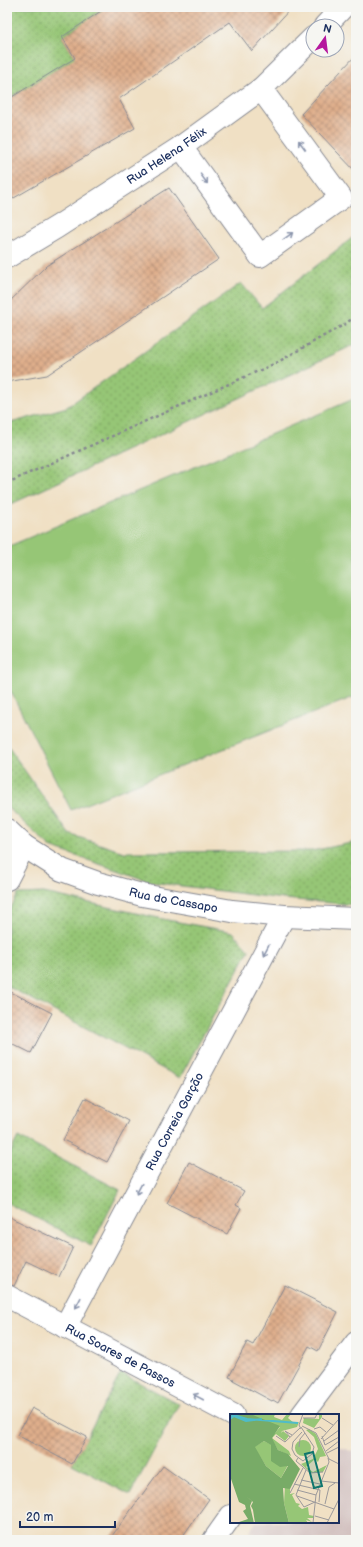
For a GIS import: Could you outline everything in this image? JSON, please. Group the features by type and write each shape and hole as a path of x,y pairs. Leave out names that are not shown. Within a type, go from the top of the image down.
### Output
{"street":[{"path":"333,18 343,7"},
{"name":"Rua Helena Félix","path":"7,257 57,227 181,147 262,89 305,46"},
{"path":"181,147 260,256 335,203 341,198 262,89"},
{"name":"Rua do Cassapo","path":"7,830 24,846 62,870 98,883 142,895 232,912 356,919"},
{"path":"7,879 24,846"},
{"name":"Rua Correia Garção","path":"65,1327 284,916"},
{"name":"Rua Soares de Passos","path":"7,1296 231,1414"},
{"path":"303,1414 356,1343"},
{"path":"214,1540 230,1517"}],"path":[{"path":"7,483 276,363 345,324 356,316"}],"shaded area":[{"path":"339,1446 356,1453 356,1540 271,1540 249,1532 255,1523 339,1523"}],"green space":[{"path":"7,7 107,7 62,37 75,58 7,100"},
{"path":"356,235 356,344 7,506 7,424 67,407 241,283 262,308"},
{"path":"356,398 356,696 71,810 7,684 7,547"},
{"path":"7,745 69,834 124,852 311,851 356,842 356,905 283,899 151,882 50,847 7,807"},
{"path":"44,893 168,920 233,932 249,950 180,1078 7,986 7,915 18,894"},
{"path":"18,1137 120,1190 91,1246 7,1203 7,1159"},
{"path":"121,1373 179,1404 130,1495 72,1464"}],"building":[{"path":"107,7 292,7 252,51 230,22 119,99 135,128 7,202 7,100 75,58 62,37"},
{"path":"356,55 356,172 301,114"},
{"path":"169,188 219,259 47,375 7,382 7,304 46,266"},
{"path":"7,990 52,1013 31,1053 7,1041"},
{"path":"85,1098 129,1121 107,1162 63,1140"},
{"path":"189,1162 244,1191 236,1205 241,1208 227,1234 167,1203"},
{"path":"7,1216 73,1247 59,1277 26,1261 14,1286 7,1284"},
{"path":"285,1285 338,1312 318,1351 309,1346 278,1403 229,1377 247,1342 253,1345"},
{"path":"32,1408 87,1437 72,1464 17,1435"},
{"path":"163,1466 209,1499 180,1540 109,1540"}]}
